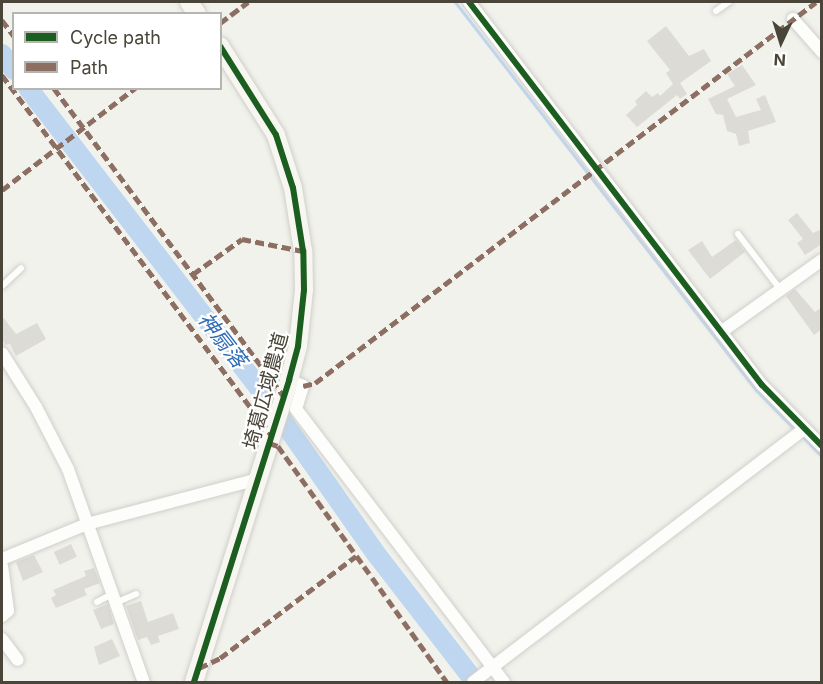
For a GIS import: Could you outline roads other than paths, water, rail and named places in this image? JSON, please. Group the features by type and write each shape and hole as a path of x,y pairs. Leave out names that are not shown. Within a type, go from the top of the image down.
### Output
{"street":[{"path":"469,2 762,385 822,446"},
{"path":"793,19 822,52"},
{"name":"埼葛広域農道","path":"194,682 289,380 298,346 304,290 303,252 293,188 276,135 222,49"},
{"path":"721,332 822,260"},
{"path":"2,353 36,407 68,469 144,682"},
{"path":"289,380 303,386 296,409 504,682"},
{"path":"473,682 804,429"},
{"path":"2,559 87,524 258,479"},
{"path":"2,566 8,611 2,616"},
{"path":"2,639 18,660"}],"lane":[{"path":"716,11 729,2"},
{"path":"738,234 780,289"},
{"path":"2,286 21,268"},
{"path":"97,602 136,594"}],"waterway":[{"path":"455,2 757,391 797,432"},
{"name":"神扇落","path":"2,54 12,67"},
{"name":"神扇落","path":"30,90 268,400 377,555 475,682"},
{"path":"802,436 822,457"}]}
